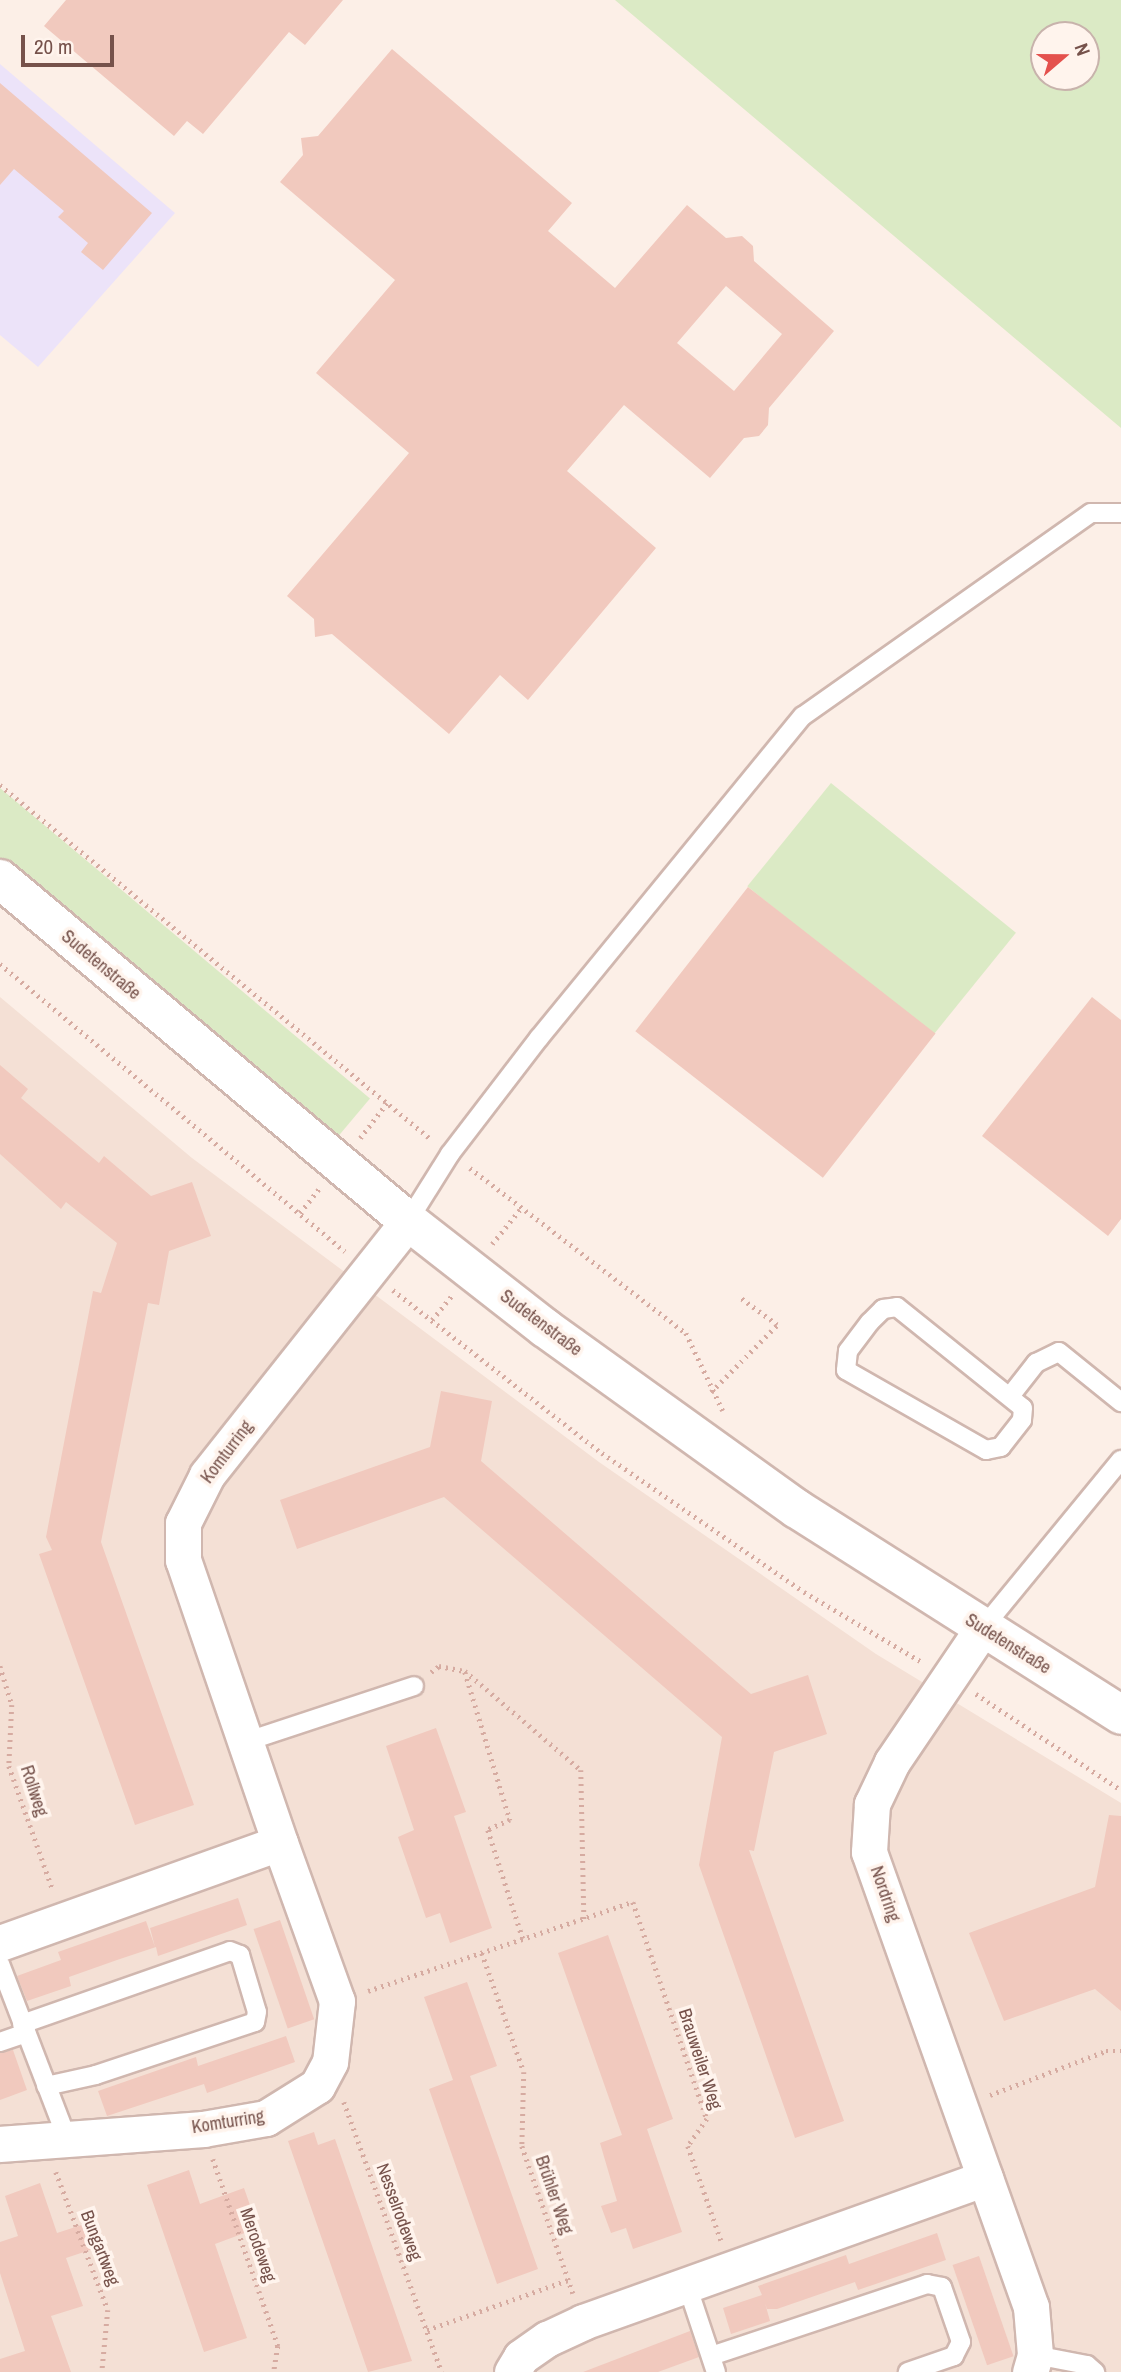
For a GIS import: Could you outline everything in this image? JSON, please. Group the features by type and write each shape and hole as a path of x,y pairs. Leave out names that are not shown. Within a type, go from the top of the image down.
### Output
{"street":[{"name":"Sudetenstraße","path":"0,879 408,1221 545,1328 797,1508 982,1629 1121,1714"},
{"name":"Komturring","path":"0,2144 55,2137 203,2129 266,2118 291,2106 317,2086 330,2062 337,2001 183,1560 183,1523 207,1475 408,1221"},
{"name":"Nordring","path":"982,1629 892,1762 872,1804 869,1852 1031,2307 1032,2363"},
{"path":"0,1943 280,1843"},
{"path":"512,2372 521,2357 547,2339 583,2322 985,2178"}],"lane":[{"path":"408,1221 450,1154 640,911 803,716 1091,513 1121,513"},
{"path":"897,1307 1011,1395 1023,1408 1022,1419 1001,1447 986,1450 846,1370 845,1362 848,1351 883,1309 897,1307"},
{"path":"1011,1395 1036,1363 1059,1352 1121,1402"},
{"path":"982,1629 1121,1460"},
{"path":"245,1742 414,1686"},
{"path":"0,2042 24,2029 230,1951 240,1955 257,2012 255,2022 96,2075 46,2086"},
{"path":"0,1964 46,2086 55,2137"},
{"path":"687,2285 713,2367 928,2284 942,2287 961,2342 954,2356 908,2372"},
{"path":"1032,2363 1087,2365 1095,2372"}],"path":[{"path":"0,785 450,1154 686,1333 711,1392 730,1423"},
{"path":"0,964 369,1271 602,1453 804,1592 947,1678 994,1703 1121,1790"},
{"path":"711,1392 777,1325 739,1297"},
{"path":"414,1686 439,1666 465,1671 581,1770 584,1919"},
{"name":"Rollweg","path":"0,1667 12,1705 9,1766 64,1920"},
{"path":"465,1671 510,1819 488,1830 523,1939"},
{"name":"Brauweiler Weg","path":"337,2001 633,1902 707,2119 688,2146 731,2269"},
{"name":"Brühler Weg","path":"482,1953 524,2072 522,2146 583,2322"},
{"path":"960,2107 1106,2051 1121,2051"},
{"name":"Nesselrodeweg","path":"330,2062 442,2372"},
{"name":"Merodeweg","path":"203,2129 278,2346 274,2372"},
{"name":"Bungartweg","path":"55,2137 108,2310 102,2372"},
{"path":"427,2330 568,2280"}],"shaded area":[{"path":"0,64 175,213 38,367 0,335"},
{"path":"0,997 192,1158 599,1462 876,1654 1121,1803 1121,2372 0,2372"}],"green space":[{"path":"615,0 1121,0 1121,428"},
{"path":"831,783 1016,933 932,1036 747,886"},
{"path":"0,788 370,1098 324,1153 0,881"}],"building":[{"path":"66,0 343,0 305,45 289,32 203,134 187,121 174,136 44,26"},
{"path":"392,49 572,203 548,231 615,288 687,205 726,238 742,236 753,246 754,261 834,331 769,408 768,425 759,436 744,438 710,478 624,405 567,471 656,548 528,700 500,675 449,734 332,634 315,637 314,619 287,596 409,453 316,373 395,280 280,182 303,155 301,138 318,136","holes":["726,286 782,334 734,391 677,343"]},
{"path":"0,83 152,213 103,270 81,252 88,243 58,217 64,211 14,169 0,185"},
{"path":"748,887 936,1034 823,1178 635,1031"},
{"path":"1092,997 1121,1020 1121,1219 1108,1236 982,1136"},
{"path":"0,1065 28,1089 21,1098 99,1163 104,1156 151,1196 192,1182 211,1236 169,1251 159,1305 148,1303 101,1542 194,1805 135,1825 39,1554 52,1550 46,1537 93,1291 101,1293 117,1243 66,1202 61,1209 0,1154"},
{"path":"441,1391 492,1401 481,1461 751,1694 808,1675 827,1734 774,1752 754,1851 749,1850 844,2121 795,2138 699,1865 722,1737 444,1497 297,1549 280,1500 430,1447"},
{"path":"436,1728 466,1812 454,1816 492,1928 450,1943 440,1913 426,1918 398,1837 414,1830 386,1746"},
{"path":"1109,1815 1121,1816 1121,2011 1095,1989 1004,2021 969,1933 1095,1887"},
{"path":"238,1898 247,1925 158,1956 156,1947 117,1960 69,1977 71,1986 27,2001 17,1976 61,1960 58,1952 146,1921 155,1947 150,1928"},
{"path":"280,1920 314,2019 288,2028 254,1929"},
{"path":"608,1935 673,2119 647,2129 682,2232 633,2249 626,2228 611,2233 601,2206 617,2201 600,2143 622,2135 558,1953"},
{"path":"467,1982 497,2066 470,2076 538,2269 497,2284 429,2089 453,2080 424,1997"},
{"path":"286,2036 295,2062 207,2093 204,2084 107,2116 98,2091 196,2057 198,2066"},
{"path":"13,2050 27,2090 0,2100 0,2053"},
{"path":"314,2132 318,2145 335,2139 412,2361 368,2372 288,2141"},
{"path":"189,2170 200,2204 244,2188 258,2228 215,2244 247,2338 204,2352 147,2185"},
{"path":"40,2183 57,2233 97,2220 105,2245 66,2258 83,2306 51,2316 71,2372 0,2372 0,2359 25,2351 0,2273 0,2242 18,2236 5,2196"},
{"path":"937,2233 946,2260 858,2290 855,2282 777,2309 767,2309 765,2303 770,2321 731,2334 723,2308 762,2295 758,2286 846,2255 849,2264"},
{"path":"979,2256 1014,2356 987,2365 953,2265"},
{"path":"690,2331 699,2357 658,2372 583,2372"}]}
